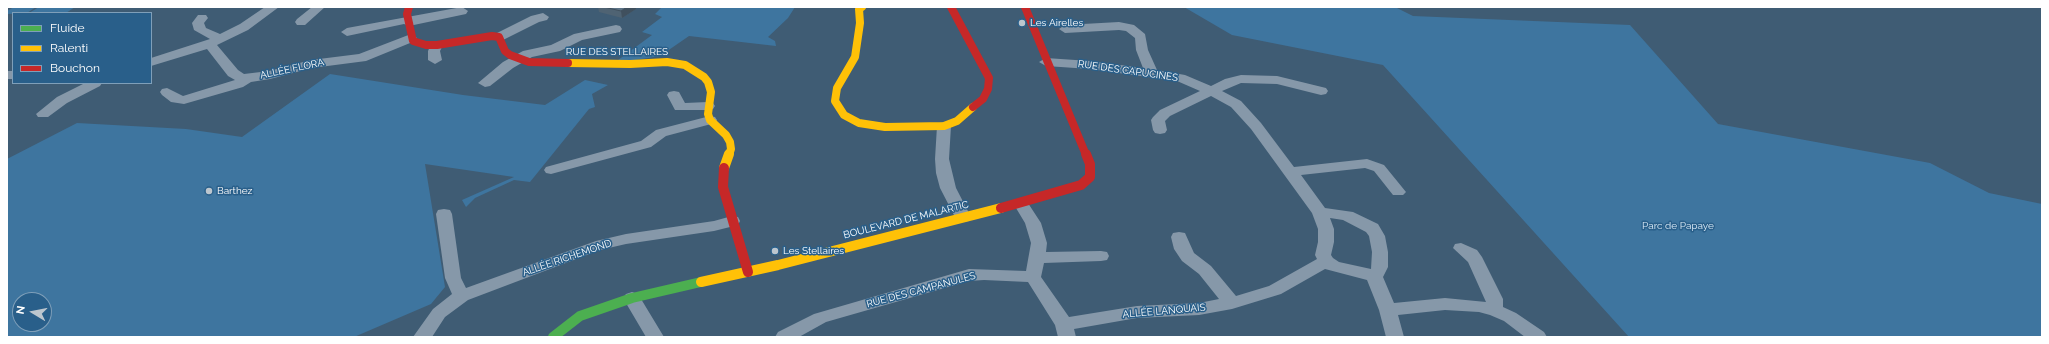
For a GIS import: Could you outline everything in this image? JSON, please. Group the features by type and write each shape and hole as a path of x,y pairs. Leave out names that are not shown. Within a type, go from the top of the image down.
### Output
{"street":[{"path":"152,62 215,41 255,20 273,7"},
{"path":"301,22 319,7"},
{"path":"409,7 408,21 410,38 418,43 437,45 480,37 499,37 543,17"},
{"path":"862,7 859,9 860,23 855,57 835,93 835,101 838,108 844,115 859,123 872,126 944,126 956,121 972,110 983,99 989,84 986,69 951,7"},
{"name":"BOULEVARD DE MALARTIC","path":"553,337 580,316 632,298 748,272 1021,203 1075,188 1087,181 1090,177 1090,164 1046,62 1025,7"},
{"path":"348,32 462,11"},
{"path":"202,18 198,23 200,30 215,41"},
{"path":"1065,29 1119,26 1130,28 1141,37 1142,50 1152,73"},
{"path":"485,83 528,54 555,48 578,37 616,29"},
{"path":"499,37 505,50 518,60"},
{"name":"ALLÉE FLORA","path":"215,41 222,61 233,73 240,77 247,78 270,75 311,64 361,58 410,38"},
{"path":"435,60 434,52 437,45"},
{"name":"RUE DES STELLAIRES","path":"518,60 528,62 588,64 677,63 704,77 708,82 711,92 709,113"},
{"name":"RUE DES CAPUCINES","path":"1046,62 1053,61 1152,73 1180,78 1212,91 1236,104 1256,126 1320,212 1326,230 1326,242 1323,255 1326,261"},
{"path":"167,92 176,99 184,100 229,93 247,78"},
{"path":"1160,130 1158,120 1165,114 1230,82 1241,79 1277,80 1321,91"},
{"path":"43,114 62,100 93,84"},
{"path":"674,96 680,107 709,113 726,134 730,142 731,149 723,170 723,187 748,272"},
{"path":"551,170 646,144 662,133 709,113"},
{"path":"944,126 942,159 944,173 948,188 963,217"},
{"path":"1291,172 1367,163 1379,168 1398,192"},
{"path":"1021,203 1038,233 1039,243 1033,277 1066,330"},
{"path":"1320,212 1346,216 1372,228 1377,236 1380,252 1380,267 1378,272 1374,275 1359,274 1333,266 1326,261"},
{"path":"444,214 454,278 457,288 462,296"},
{"name":"ALLÉE RICHEMOND","path":"422,337 439,313 462,296 596,246 626,239 714,226 732,221"},
{"path":"1179,236 1182,249 1188,257 1205,270 1232,303"},
{"path":"1461,248 1471,254 1476,261 1494,299 1495,310"},
{"path":"1037,258 1101,256"},
{"name":"ALLÉE LANQUAIS","path":"1066,330 1136,312 1199,309 1232,303 1275,290 1326,261"},
{"name":"RUE DES CAMPANULES","path":"784,337 820,318 969,275 984,274 1033,277"},
{"path":"1374,275 1388,310 1395,337"},
{"path":"632,298 655,337"},
{"path":"1388,310 1445,304 1479,306 1495,310 1510,317 1538,337"}],"green space":[{"path":"14,7 36,7 28,12 12,12 12,14 7,14 7,11"},
{"path":"39,7 75,7 68,12 31,12"},
{"path":"662,7 795,7 788,18 768,37 775,41 776,46 689,36 660,56 636,60 618,60 652,35 642,32 662,17 655,14"},
{"name":"Parc de Papaye","path":"1184,7 1395,7 1413,16 1630,25 1718,124 1930,163 1989,193 2042,204 2042,337 1629,337 1383,65 1232,35"},
{"path":"330,74 463,95 545,105 585,80 608,85 592,94 595,107 589,109 530,182 514,180 475,198 466,207 462,200 514,177 425,164 445,287 431,304 354,337 7,337 7,159 77,123 186,129 242,137"}],"building":[{"path":"604,7 627,7 621,11"}],"traffic: fast":[{"path":"553,337 580,316 632,298 701,282"}],"traffic: slow":[{"path":"862,7 859,9 860,23 855,57 837,88 835,101 844,115 859,123 885,127 944,126 957,121 973,107"},
{"path":"568,63 630,64 667,62 685,65 704,77 708,82 711,92 708,114 710,120 726,135 730,142 731,149 724,168"},
{"path":"701,282 778,265 1001,208"}],"traffic: jam":[{"path":"409,7 407,14 413,41 426,45 437,45 492,36 499,37 505,51 510,55 529,62 568,63"},
{"path":"951,7 989,78 988,89 983,99 973,107"},
{"path":"1001,208 1081,185 1090,177 1090,164 1025,7"},
{"path":"724,168 723,187 748,272"}],"place":[{"name":"Les Airelles","path":"1022,23"},
{"name":"Barthez","path":"209,191"},
{"name":"Les Stellaires","path":"775,251"}]}
